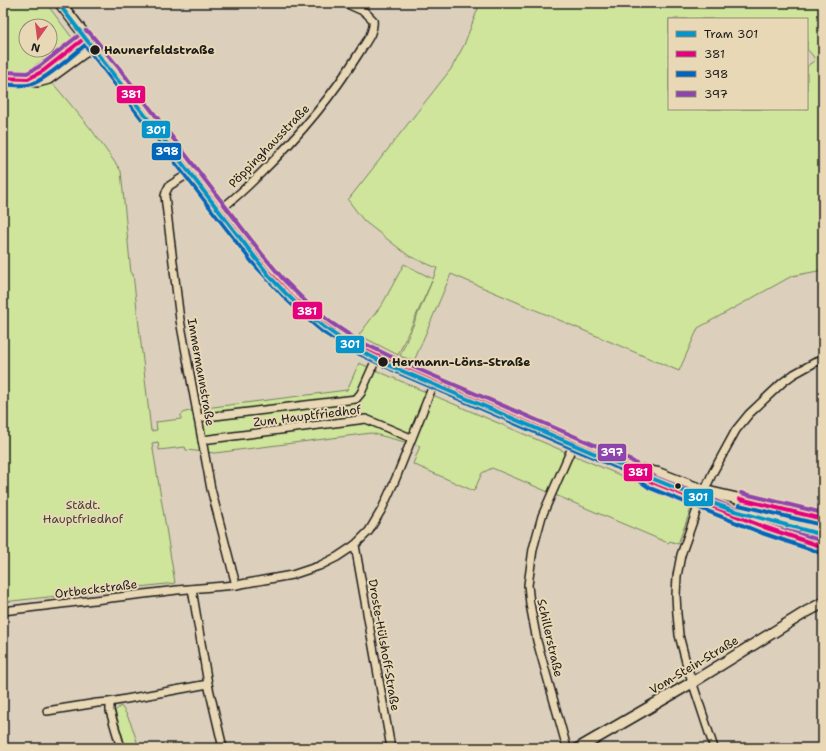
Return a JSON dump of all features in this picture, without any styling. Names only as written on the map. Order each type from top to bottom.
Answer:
[{"type":"main road","points":[[60,3],[276,281],[312,316],[337,334],[377,357],[434,383],[630,467],[652,482],[764,527],[823,547]]},
{"type":"main road","points":[[630,467],[658,473],[705,491],[775,506],[823,519]]},
{"type":"main road","name":"Vom-Stein-Straße","points":[[579,748],[693,682],[823,603]]},
{"type":"street","name":"Pöppinghausstraße","points":[[220,210],[295,138],[327,100],[371,33],[374,26],[374,20],[364,12],[345,3]]},
{"type":"street","points":[[11,79],[28,79],[34,76],[43,71],[86,38]]},
{"type":"street","points":[[3,78],[38,83],[49,80],[94,47]]},
{"type":"street","name":"Immermannstraße","points":[[191,172],[169,186],[165,196],[180,320],[211,489],[236,585]]},
{"type":"street","name":"Zum Hauptfriedhof","points":[[198,418],[356,399],[361,393],[377,357]]},
{"type":"street","points":[[714,748],[679,635],[676,594],[677,576],[681,555],[712,474],[736,430],[749,414],[773,391],[794,374],[823,358]]},
{"type":"street","points":[[223,748],[208,684],[192,589],[236,585],[292,575],[319,566],[337,557],[355,545],[369,531],[382,509],[434,383]]},
{"type":"street","name":"Zum Hauptfriedhof","points":[[202,440],[366,419],[412,438]]},
{"type":"street","name":"Schillerstraße","points":[[567,748],[538,641],[530,604],[528,585],[533,549],[542,516],[574,443]]},
{"type":"street","name":"Droste-Hülshoff-Straße","points":[[355,545],[392,748]]},
{"type":"street","name":"Ortbeckstraße","points":[[3,611],[192,589]]},
{"type":"street","points":[[47,711],[110,702],[208,684]]},
{"type":"street","points":[[110,702],[110,711],[121,748]]},
{"type":"green space","name":"Städt. Hauptfriedhof","points":[[3,3],[46,3],[57,18],[18,18],[18,58],[46,58],[34,66],[56,87],[91,129],[121,171],[131,273],[133,274],[151,431],[157,430],[156,422],[181,419],[181,415],[185,412],[205,408],[347,390],[359,363],[692,506],[678,544],[670,541],[668,543],[492,468],[482,473],[474,491],[413,464],[420,446],[371,433],[215,453],[186,450],[185,447],[159,450],[158,442],[152,443],[175,583],[3,602]]},
{"type":"green space","points":[[480,3],[823,3],[823,270],[792,276],[698,328],[679,371],[451,274],[414,361],[400,356],[432,281],[398,355],[359,335],[383,303],[404,264],[433,279],[437,268],[409,256],[364,221],[348,200],[451,69],[464,45]]},
{"type":"green space","name":"Städt. Hauptfriedhof","points":[[58,19],[73,39],[58,49]]},
{"type":"green space","points":[[121,706],[130,721],[139,748],[126,748],[115,711]]},
{"type":"tram line","name":"301","points":[[58,3],[271,278],[297,305],[338,337],[386,364],[656,480],[735,511],[823,535]]},
{"type":"transit line","name":"397","points":[[4,72],[27,73],[40,66],[83,32],[89,32],[119,68],[262,254],[283,279],[306,302],[330,322],[357,340],[406,364],[632,461],[655,477],[766,521],[823,541]]},
{"type":"transit line","name":"381","points":[[3,78],[28,79],[43,71],[86,37],[268,271],[290,295],[314,317],[340,336],[354,345],[404,369],[630,467],[652,482],[764,527],[823,547]]},
{"type":"transit line","name":"398","points":[[3,84],[28,85],[34,83],[57,68],[85,45],[252,262],[286,299],[323,332],[351,350],[401,374],[627,472],[650,488],[762,533],[821,553]]},
{"type":"transit line","name":"397","points":[[741,493],[823,513]]},
{"type":"transit line","name":"381","points":[[740,499],[823,519]]},
{"type":"transit line","name":"398","points":[[739,505],[822,525]]},
{"type":"place","name":"Haunerfeldstraße","points":[[95,50]]},
{"type":"place","name":"Hermann-Löns-Straße","points":[[383,362]]}]
